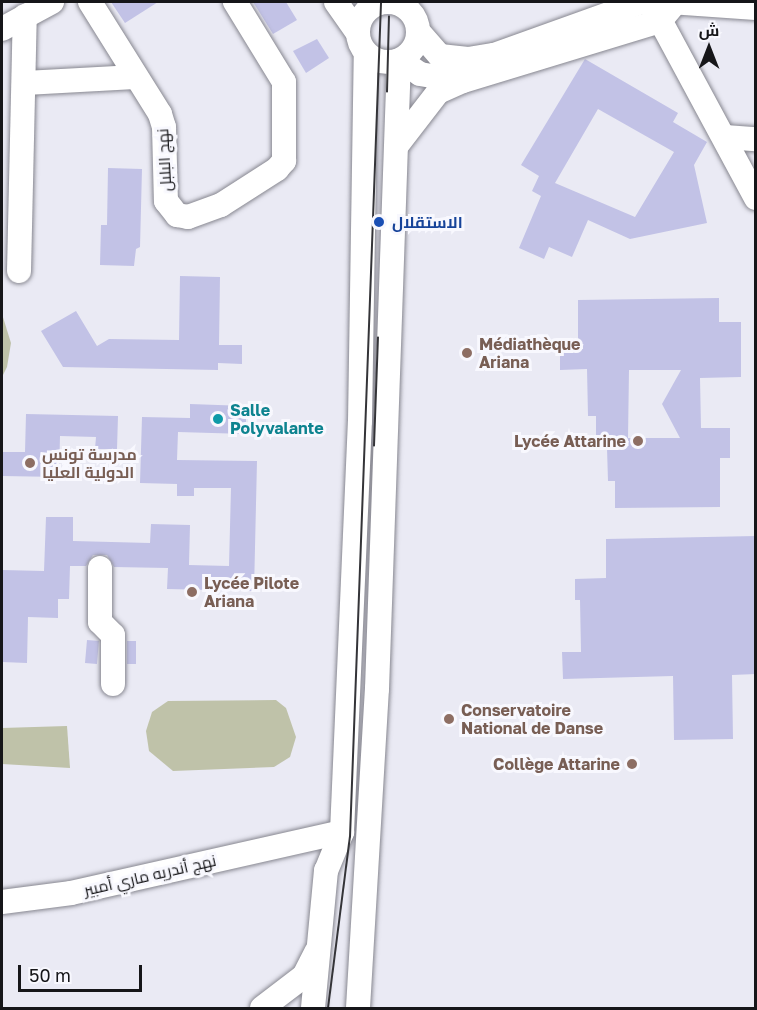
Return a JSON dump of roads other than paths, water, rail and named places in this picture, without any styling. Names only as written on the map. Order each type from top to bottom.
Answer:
[{"type":"street","points":[[2,29],[52,2]]},
{"type":"street","name":"نهج البلبل","points":[[90,2],[160,114],[164,127],[166,201],[177,215],[188,217],[221,205],[278,169],[286,150],[287,93],[278,69],[235,2]]},
{"type":"street","points":[[336,2],[362,43],[379,61],[400,60],[413,49],[414,15]]},
{"type":"street","points":[[326,871],[342,832],[360,421],[361,19],[369,4],[389,2],[414,15],[440,56],[468,59],[494,55],[642,2]]},
{"type":"street","points":[[398,144],[426,104],[438,92],[463,81],[676,2],[756,8]]},
{"type":"street","points":[[660,8],[756,198]]},
{"type":"street","points":[[20,271],[25,16]]},
{"type":"street","points":[[400,60],[420,74],[463,81]]},
{"type":"street","points":[[363,1004],[400,60]]},
{"type":"street","points":[[25,83],[135,77]]},
{"type":"street","points":[[725,137],[756,139]]},
{"type":"street","points":[[100,568],[100,622],[112,635],[112,684]]},
{"type":"street","name":"نهج أندريه ماري أمبير","points":[[2,902],[71,893],[342,832]]},
{"type":"street","points":[[298,842],[324,858],[326,871],[314,1008]]},
{"type":"street","points":[[262,1008],[304,976],[314,958],[321,932]]},
{"type":"tram line","points":[[328,1008],[350,837],[381,2]]},
{"type":"tram line","points":[[387,92],[389,17]]},
{"type":"tram line","points":[[374,446],[378,338]]},
{"type":"place","name":"الاستقلال","points":[[379,222]]},
{"type":"place","name":"Médiathèque Ariana","points":[[467,353]]},
{"type":"place","name":"Salle Polyvalante","points":[[218,419]]},
{"type":"place","name":"Lycée Attarine","points":[[638,441]]},
{"type":"place","name":"مدرسة تونس الدولية العليا","points":[[30,463]]},
{"type":"place","name":"Lycée Pilote Ariana","points":[[192,592]]},
{"type":"place","name":"Conservatoire National de Danse","points":[[449,719]]},
{"type":"place","name":"Collège Attarine","points":[[632,764]]}]
